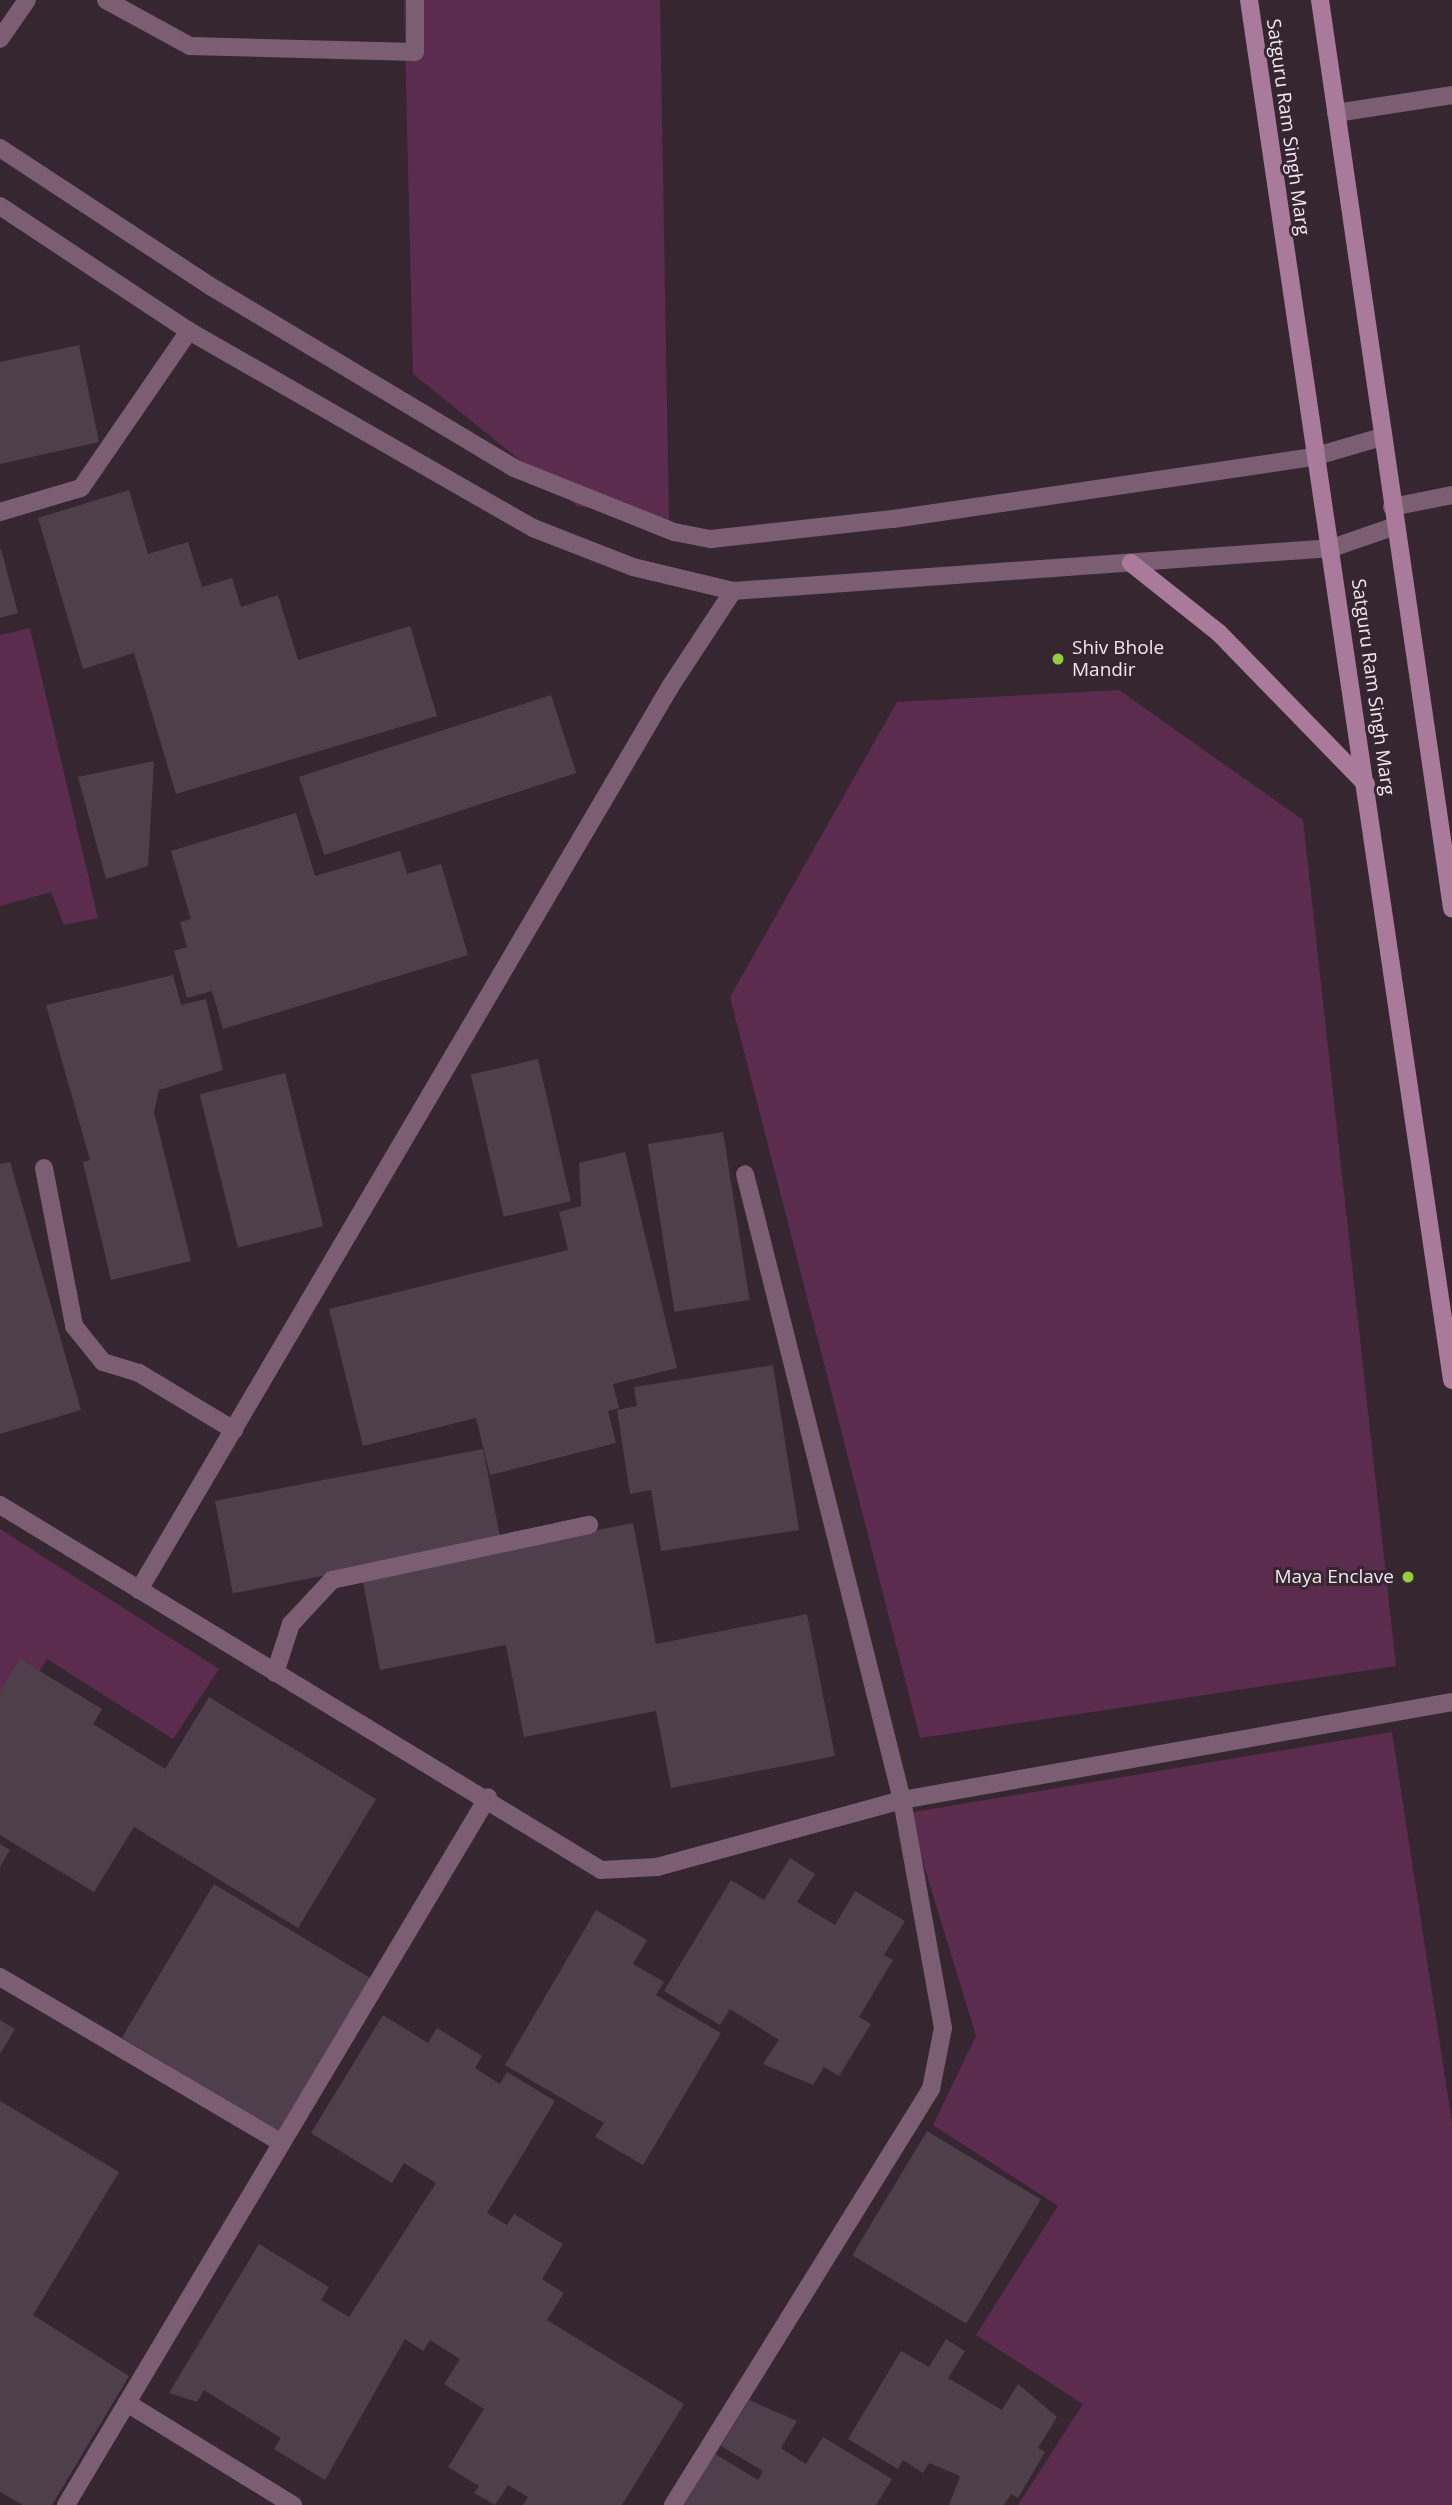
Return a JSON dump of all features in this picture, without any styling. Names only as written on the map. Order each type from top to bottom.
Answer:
[{"type":"main road","name":"Satguru Ram Singh Marg","points":[[1249,0],[1313,457],[1332,548],[1452,1380]]},
{"type":"main road","points":[[1320,0],[1452,908]]},
{"type":"main road","points":[[1131,563],[1219,633],[1366,784]]},
{"type":"street","points":[[0,39],[27,0]]},
{"type":"street","points":[[106,0],[190,46],[415,52],[415,0]]},
{"type":"street","points":[[1336,113],[1452,95]]},
{"type":"street","points":[[0,148],[210,286],[514,468],[674,532],[711,539],[777,534],[1313,457],[1382,437]]},
{"type":"street","points":[[0,206],[189,331],[533,528],[633,567],[733,592],[1332,548],[1395,526]]},
{"type":"street","points":[[0,512],[81,488],[189,331]]},
{"type":"street","points":[[1392,507],[1452,495]]},
{"type":"street","points":[[139,1590],[670,687],[733,592]]},
{"type":"street","points":[[44,1168],[74,1326],[103,1362],[139,1373],[234,1430]]},
{"type":"street","points":[[674,2505],[931,2089],[942,2056],[940,1991],[902,1800],[745,1174]]},
{"type":"street","points":[[0,1505],[275,1673],[488,1797],[601,1870],[657,1867],[902,1800],[1452,1702]]},
{"type":"street","points":[[275,1673],[291,1624],[332,1580],[589,1525]]},
{"type":"street","points":[[66,2505],[488,1797]]},
{"type":"street","points":[[0,1977],[282,2143]]},
{"type":"street","points":[[127,2403],[293,2505]]},
{"type":"shaded area","points":[[404,0],[660,0],[669,522],[577,506],[413,374]]},
{"type":"shaded area","points":[[30,628],[98,918],[64,925],[51,892],[0,906],[0,635]]},
{"type":"shaded area","points":[[1119,690],[1303,820],[1396,1666],[920,1738],[730,997],[897,702]]},
{"type":"shaded area","points":[[0,1529],[219,1669],[173,1739],[47,1659],[0,1733]]},
{"type":"shaded area","points":[[1392,1732],[1452,2123],[1452,2505],[1018,2505],[1083,2404],[976,2335],[1058,2206],[933,2125],[976,2036],[908,1813]]},
{"type":"building","points":[[79,345],[99,442],[0,464],[0,362]]},
{"type":"building","points":[[129,490],[148,554],[188,542],[202,587],[232,578],[241,607],[278,595],[298,660],[410,626],[437,716],[176,794],[134,653],[83,669],[38,518]]},
{"type":"building","points":[[0,550],[18,613],[0,618]]},
{"type":"building","points":[[551,695],[576,773],[324,855],[299,777]]},
{"type":"building","points":[[154,761],[148,866],[106,879],[78,777]]},
{"type":"building","points":[[296,813],[315,876],[400,851],[407,874],[441,864],[468,955],[223,1029],[212,991],[187,998],[174,951],[187,947],[180,922],[191,919],[171,851]]},
{"type":"building","points":[[173,975],[181,1005],[206,999],[223,1070],[159,1090],[154,1112],[191,1261],[111,1280],[83,1162],[90,1160],[46,1005]]},
{"type":"building","points":[[538,1059],[571,1201],[504,1217],[471,1075]]},
{"type":"building","points":[[285,1073],[323,1226],[238,1248],[200,1094]]},
{"type":"building","points":[[723,1132],[750,1300],[675,1312],[648,1144]]},
{"type":"building","points":[[625,1152],[677,1368],[613,1384],[619,1408],[608,1411],[616,1443],[490,1475],[476,1418],[363,1446],[329,1309],[568,1250],[559,1212],[581,1206],[579,1163]]},
{"type":"building","points":[[10,1162],[81,1410],[0,1434],[0,1164]]},
{"type":"building","points":[[773,1365],[799,1530],[661,1551],[651,1490],[630,1494],[617,1410],[637,1406],[634,1387]]},
{"type":"building","points":[[483,1449],[501,1541],[233,1593],[215,1501]]},
{"type":"building","points":[[633,1523],[656,1644],[807,1614],[835,1756],[671,1788],[656,1711],[524,1737],[506,1645],[380,1670],[362,1577]]},
{"type":"building","points":[[20,1659],[102,1709],[93,1724],[165,1769],[209,1697],[376,1799],[298,1928],[134,1827],[94,1892],[0,1835],[0,1691]]},
{"type":"building","points":[[0,1844],[10,1850],[0,1867]]},
{"type":"building","points":[[790,1858],[815,1874],[797,1902],[835,1925],[855,1891],[905,1921],[884,1955],[893,1960],[859,2017],[871,2024],[839,2076],[824,2067],[813,2085],[763,2064],[779,2040],[730,2009],[720,2025],[664,1991],[731,1880],[764,1900]]},
{"type":"building","points":[[214,1884],[371,1978],[279,2132],[122,2037]]},
{"type":"building","points":[[596,1910],[647,1940],[633,1964],[664,1982],[656,1995],[721,2033],[643,2165],[595,2137],[604,2123],[505,2065]]},
{"type":"building","points":[[383,2015],[428,2043],[437,2028],[482,2056],[475,2068],[500,2084],[507,2072],[555,2101],[487,2213],[507,2225],[514,2214],[563,2244],[542,2279],[564,2293],[547,2320],[684,2404],[622,2505],[523,2505],[528,2497],[508,2485],[495,2505],[474,2493],[479,2486],[448,2467],[484,2409],[444,2384],[460,2359],[430,2340],[423,2351],[405,2339],[325,2480],[274,2449],[281,2438],[204,2390],[197,2402],[169,2393],[259,2244],[329,2287],[321,2300],[349,2317],[436,2183],[404,2163],[392,2183],[311,2133]]},
{"type":"building","points":[[0,2020],[15,2029],[0,2054]]},
{"type":"building","points":[[0,2101],[119,2172],[33,2315],[129,2376],[52,2505],[23,2505],[0,2492]]},
{"type":"building","points":[[927,2131],[1041,2200],[966,2324],[852,2255]]},
{"type":"building","points":[[946,2339],[965,2351],[948,2378],[1002,2410],[1018,2384],[1057,2417],[1038,2448],[1045,2452],[1018,2498],[1011,2494],[1004,2505],[949,2505],[960,2476],[929,2463],[923,2473],[903,2460],[898,2469],[848,2439],[901,2351],[929,2367]]},
{"type":"building","points":[[749,2400],[797,2421],[781,2448],[806,2464],[823,2437],[892,2479],[876,2505],[684,2505],[715,2454],[758,2480],[763,2471],[721,2446]]},
{"type":"place","name":"Shiv Bhole Mandir","points":[[1058,659]]},
{"type":"place","name":"Maya Enclave","points":[[1408,1577]]}]
